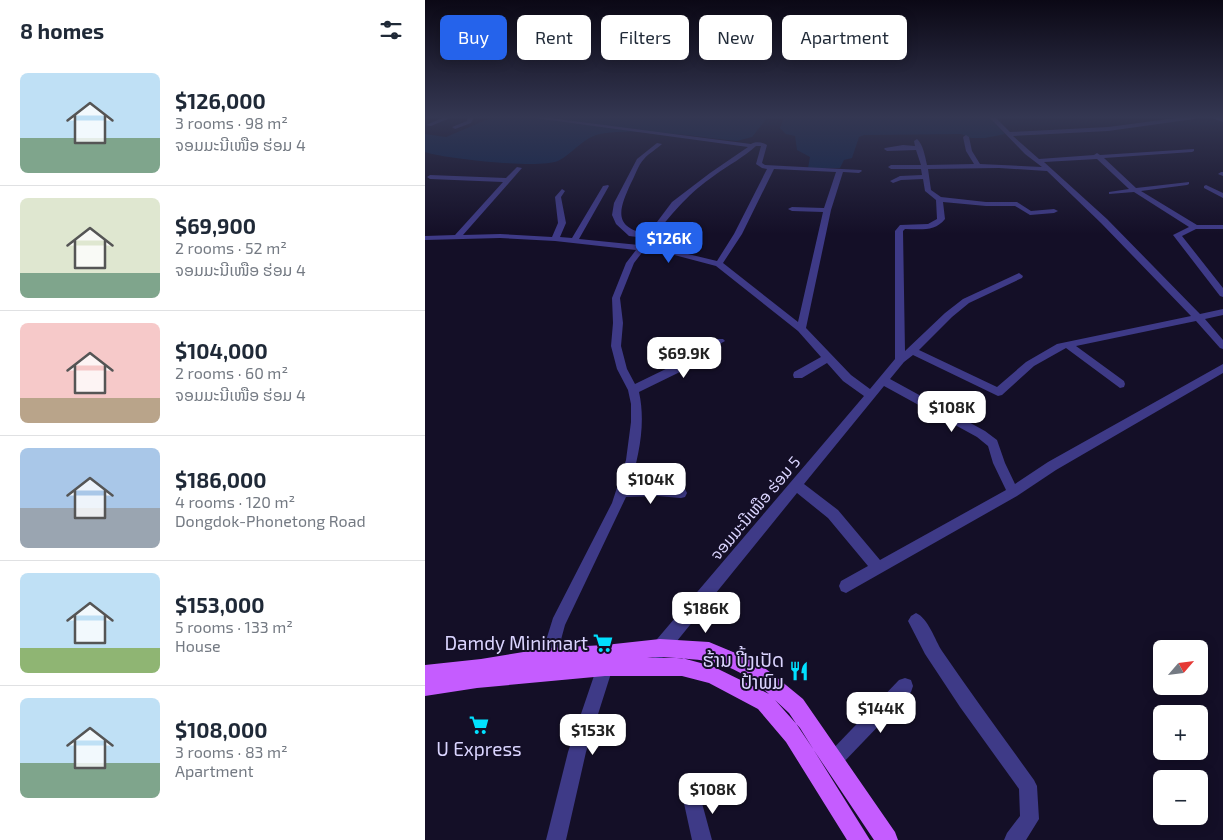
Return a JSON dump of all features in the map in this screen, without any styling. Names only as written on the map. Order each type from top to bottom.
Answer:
[{"type":"main road","points":[[425,687],[477,679],[605,654],[660,648],[709,651],[751,668],[795,706],[834,760],[887,840]]},
{"type":"main road","points":[[425,674],[481,668],[546,666],[682,667],[712,675],[765,702],[793,735],[859,840]]},
{"type":"street","points":[[644,156],[640,159],[616,211],[619,222],[648,245]]},
{"type":"street","points":[[546,666],[558,623],[622,492],[632,460],[637,422],[633,390],[622,369],[616,346],[618,323],[616,298],[630,263],[648,245],[675,204],[712,174],[738,156]]},
{"type":"street","points":[[761,156],[759,164],[771,168],[859,171]]},
{"type":"street","points":[[921,156],[928,191],[939,199],[986,204],[1017,204],[1030,213],[1054,211]]},
{"type":"street","points":[[972,156],[978,166]]},
{"type":"street","points":[[1032,156],[1104,221],[1197,316],[1223,346]]},
{"type":"street","points":[[1037,161],[1085,156]]},
{"type":"street","points":[[1098,156],[1135,190],[1195,228]]},
{"type":"street","points":[[891,167],[924,165],[978,166],[1049,170]]},
{"type":"street","points":[[457,237],[519,168]]},
{"type":"street","points":[[719,264],[737,234],[771,168]]},
{"type":"street","points":[[801,329],[827,210],[840,170]]},
{"type":"street","points":[[430,176],[508,180]]},
{"type":"street","points":[[893,181],[900,178],[926,177]]},
{"type":"street","points":[[1111,193],[1187,183]]},
{"type":"street","points":[[574,241],[606,186]]},
{"type":"street","points":[[1206,186],[1223,196]]},
{"type":"street","points":[[555,239],[562,223],[559,218],[561,206],[558,194],[562,191]]},
{"type":"street","points":[[900,360],[899,231],[903,227],[931,227],[937,225],[941,219],[939,199]]},
{"type":"street","points":[[648,245],[659,238],[676,213],[673,208]]},
{"type":"street","points":[[793,209],[827,210]]},
{"type":"street","points":[[1223,227],[1195,228],[1177,234],[1223,294]]},
{"type":"street","points":[[425,238],[500,236],[648,245],[719,264],[801,329],[847,378],[870,395]]},
{"type":"street","name":"ຈອມມະນີເໜືອ ຮ່ອມ 5","points":[[647,667],[660,648],[797,486],[900,360],[913,351],[937,325],[967,301],[1019,276]]},
{"type":"street","points":[[913,351],[998,392],[1030,364],[1060,346],[1223,312]]},
{"type":"street","points":[[633,390],[681,367],[689,357],[720,341]]},
{"type":"street","points":[[1067,344],[1120,384]]},
{"type":"street","points":[[798,375],[827,358]]},
{"type":"street","points":[[845,586],[1013,492],[1052,466],[1223,368]]},
{"type":"street","points":[[883,381],[981,434],[993,443],[999,463],[1013,492]]},
{"type":"street","points":[[797,486],[833,514],[877,567]]},
{"type":"street","points":[[622,492],[657,491],[681,493]]},
{"type":"street","points":[[916,621],[931,648],[966,700],[1028,786],[1030,819],[1013,840]]},
{"type":"street","points":[[557,840],[577,752],[605,667]]},
{"type":"street","points":[[834,760],[905,686]]},
{"type":"street","points":[[692,799],[702,840]]},
{"type":"water","points":[[446,156],[565,156],[558,161],[532,164],[513,164]]},
{"type":"water","points":[[809,156],[853,156],[844,160],[840,168],[808,168],[810,157]]},
{"type":"place","name":"Damdy Minimart","points":[[603,643]]},
{"type":"place","name":"ຮ້ານ ປີ້ງເປັດ ປ້າພົມ","points":[[799,671]]},
{"type":"place","name":"U Express","points":[[479,725]]}]
